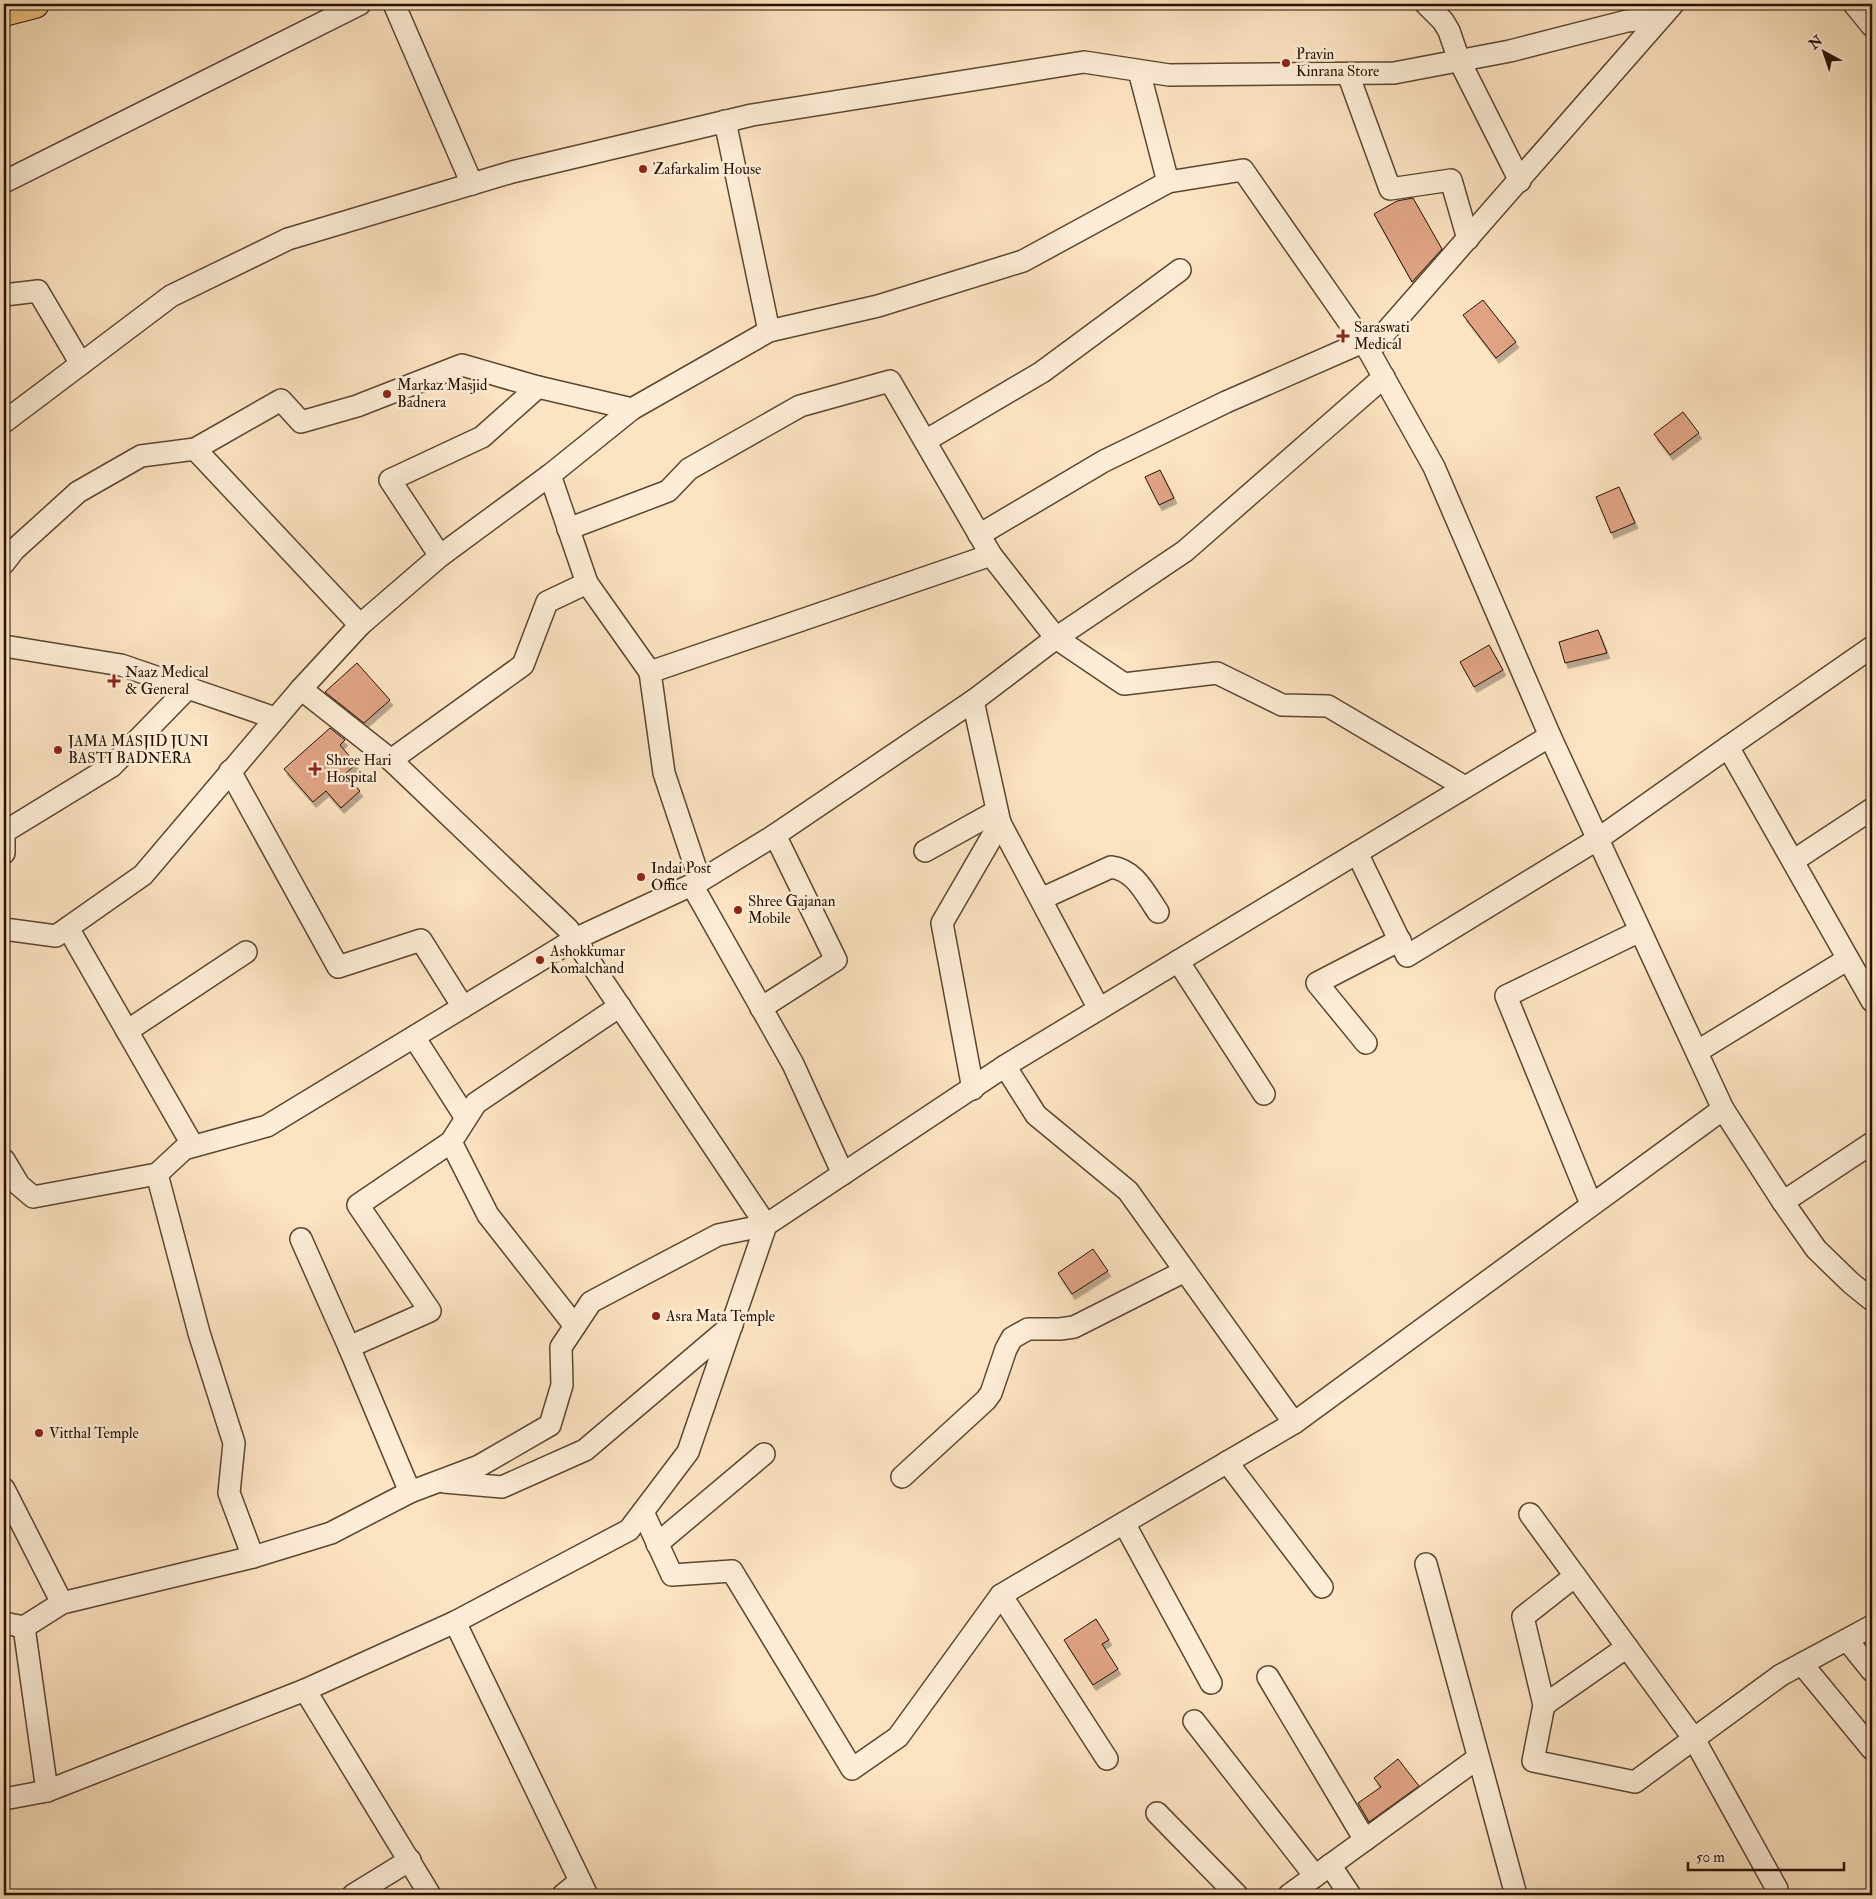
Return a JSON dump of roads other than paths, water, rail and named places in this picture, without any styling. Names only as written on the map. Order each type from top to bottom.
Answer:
[{"type":"highway","points":[[4,12],[34,4]]},
{"type":"street","points":[[4,182],[360,4]]},
{"type":"street","points":[[394,4],[472,184]]},
{"type":"street","points":[[1426,4],[1443,21],[1459,60],[1520,181]]},
{"type":"street","points":[[1854,4],[1872,26]]},
{"type":"street","points":[[4,422],[171,296],[288,239],[472,184],[725,121],[752,115],[1084,62],[1169,75],[1394,73],[1510,51],[1624,12],[1666,11]]},
{"type":"street","points":[[980,535],[1104,462],[1226,402],[1366,346],[1468,240],[1666,11]]},
{"type":"street","points":[[1139,71],[1168,182]]},
{"type":"street","points":[[1348,74],[1390,189],[1451,180],[1468,240]]},
{"type":"street","points":[[725,121],[769,331]]},
{"type":"street","points":[[4,929],[56,936],[143,875],[300,689],[360,625],[440,556],[550,476],[632,409],[769,331],[878,306],[1023,261],[1168,182],[1243,170],[1366,346],[1434,467],[1550,736],[1698,1051],[1723,1109],[1816,1249],[1851,1283],[1872,1300]]},
{"type":"street","points":[[925,441],[1042,372],[1180,270]]},
{"type":"street","points":[[4,294],[38,291],[81,364]]},
{"type":"street","points":[[7,550],[78,492],[141,456],[195,449],[281,400],[301,422],[357,406],[462,365],[538,387],[632,409]]},
{"type":"street","points":[[4,1160],[19,1185],[33,1197],[157,1174],[184,1149],[267,1126],[576,939],[696,883],[775,835],[973,701],[1056,638],[1185,551],[1384,378]]},
{"type":"street","points":[[568,529],[668,491],[689,469],[800,406],[890,381],[991,555],[1056,638],[1124,684],[1217,674],[1282,705],[1328,706],[1465,787]]},
{"type":"street","points":[[440,556],[390,480],[482,437],[538,387]]},
{"type":"street","points":[[195,449],[360,625]]},
{"type":"street","points":[[550,476],[587,583],[650,672],[664,773],[696,883],[761,1008],[793,1064],[843,1174]]},
{"type":"street","points":[[650,672],[991,555]]},
{"type":"street","points":[[390,760],[523,666],[547,602],[587,583]]},
{"type":"street","points":[[4,646],[121,665],[275,718]]},
{"type":"street","points":[[1358,853],[1407,956],[1598,839],[1872,647]]},
{"type":"street","points":[[4,852],[4,832],[112,766],[188,688]]},
{"type":"street","points":[[300,689],[390,760],[568,929],[766,1225]]},
{"type":"street","points":[[973,701],[999,817],[1099,1009]]},
{"type":"street","points":[[4,1623],[24,1627],[62,1603],[253,1557],[331,1533],[410,1492],[479,1466],[550,1425],[562,1385],[561,1347],[590,1302],[718,1235],[766,1225],[1005,1066],[1550,736]]},
{"type":"street","points":[[1728,747],[1872,1001]]},
{"type":"street","points":[[230,771],[338,967],[421,940],[463,1007]]},
{"type":"street","points":[[1794,861],[1872,810]]},
{"type":"street","points":[[925,851],[999,817]]},
{"type":"street","points":[[973,1089],[942,923],[999,817]]},
{"type":"street","points":[[761,1008],[836,960],[775,835]]},
{"type":"street","points":[[1041,899],[1111,867],[1122,868],[1132,875],[1158,912]]},
{"type":"street","points":[[68,928],[194,1146]]},
{"type":"street","points":[[1591,1204],[1506,996],[1640,931]]},
{"type":"street","points":[[1366,1043],[1317,983],[1400,940]]},
{"type":"street","points":[[127,1032],[246,952]]},
{"type":"street","points":[[1698,1051],[1848,959]]},
{"type":"street","points":[[1178,961],[1264,1094]]},
{"type":"street","points":[[349,1348],[430,1311],[358,1205],[450,1142],[476,1103],[620,1006]]},
{"type":"street","points":[[414,1037],[466,1118]]},
{"type":"street","points":[[1005,1066],[1036,1115],[1128,1191],[1294,1422]]},
{"type":"street","points":[[643,1512],[672,1575],[732,1571],[852,1769],[898,1737],[1001,1595],[1294,1422],[1723,1109]]},
{"type":"street","points":[[450,1142],[488,1215],[576,1326]]},
{"type":"street","points":[[1783,1202],[1872,1143]]},
{"type":"street","points":[[157,1174],[200,1333],[234,1443],[229,1493],[253,1557]]},
{"type":"street","points":[[4,1798],[47,1791],[305,1690],[455,1622],[629,1530],[688,1452],[766,1225]]},
{"type":"street","points":[[300,1239],[410,1492]]},
{"type":"street","points":[[902,1478],[986,1400],[995,1382],[1008,1344],[1018,1333],[1028,1329],[1074,1327],[1185,1271]]},
{"type":"street","points":[[438,1481],[502,1487],[585,1450],[733,1324]]},
{"type":"street","points":[[658,1544],[764,1454]]},
{"type":"street","points":[[1227,1462],[1322,1587]]},
{"type":"street","points":[[4,1489],[62,1603]]},
{"type":"street","points":[[1530,1514],[1694,1739],[1777,1889]]},
{"type":"street","points":[[1124,1523],[1211,1683]]},
{"type":"street","points":[[1426,1564],[1516,1895]]},
{"type":"street","points":[[1575,1576],[1523,1617],[1544,1705],[1533,1761],[1635,1782],[1781,1675],[1872,1626]]},
{"type":"street","points":[[1001,1595],[1107,1759]]},
{"type":"street","points":[[455,1622],[584,1888],[563,1895]]},
{"type":"street","points":[[24,1627],[47,1791]]},
{"type":"street","points":[[1847,1640],[1872,1671]]},
{"type":"street","points":[[1544,1705],[1627,1647]]},
{"type":"street","points":[[1802,1664],[1872,1749]]},
{"type":"street","points":[[1268,1677],[1365,1840]]},
{"type":"street","points":[[305,1690],[430,1895]]},
{"type":"street","points":[[1194,1721],[1323,1871],[1350,1895]]},
{"type":"street","points":[[1289,1895],[1478,1758]]},
{"type":"street","points":[[1157,1813],[1237,1895]]},
{"type":"street","points":[[353,1895],[410,1860]]},
{"type":"place","name":"Pravin Kinrana Store","points":[[1286,63]]},
{"type":"place","name":"Zafarkalim House","points":[[643,169]]},
{"type":"place","name":"Saraswati Medical","points":[[1343,336]]},
{"type":"place","name":"Markaz Masjid Badnera","points":[[387,394]]},
{"type":"place","name":"Naaz Medical & General","points":[[114,681]]},
{"type":"place","name":"JAMA MASJID JUNI BASTI BADNERA","points":[[58,750]]},
{"type":"place","name":"Shree Hari Hospital","points":[[315,769]]},
{"type":"place","name":"Indai Post Office","points":[[641,877]]},
{"type":"place","name":"Shree Gajanan Mobile","points":[[738,910]]},
{"type":"place","name":"Ashokkumar Komalchand","points":[[540,960]]},
{"type":"place","name":"Asra Mata Temple","points":[[656,1316]]},
{"type":"place","name":"Vitthal Temple","points":[[39,1433]]}]
